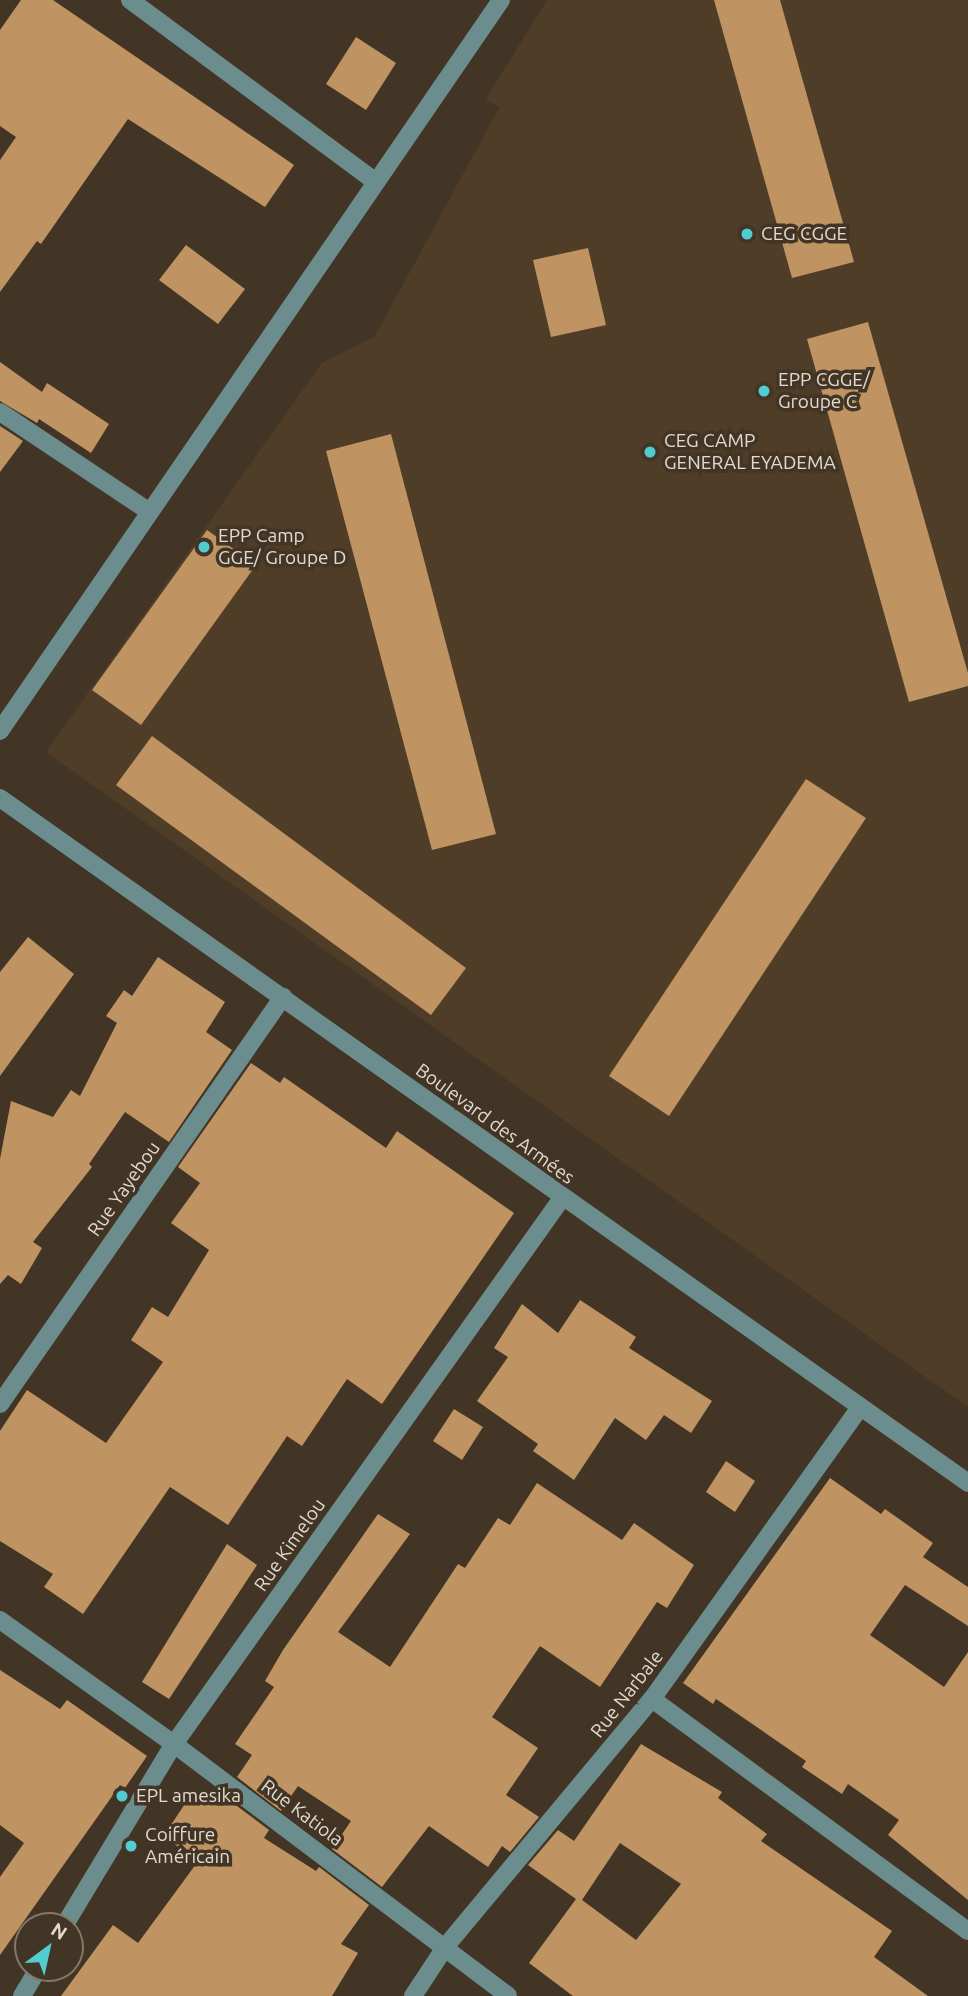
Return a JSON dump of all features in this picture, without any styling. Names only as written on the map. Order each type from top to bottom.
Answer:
[{"type":"street","points":[[130,0],[376,182]]},
{"type":"street","points":[[0,731],[502,0]]},
{"type":"street","points":[[0,412],[150,512]]},
{"type":"street","name":"Boulevard des Armées","points":[[0,797],[562,1198],[968,1483]]},
{"type":"street","name":"Rue Yayebou","points":[[0,1404],[283,998]]},
{"type":"street","name":"Rue Kimelou","points":[[72,1912],[174,1744],[562,1198]]},
{"type":"street","name":"Rue Narbale","points":[[413,1996],[446,1946],[652,1699],[860,1407]]},
{"type":"street","name":"Rue Katiola","points":[[0,1620],[174,1744],[446,1946],[508,1996]]},
{"type":"street","points":[[652,1699],[968,1931]]},
{"type":"shaded area","name":"CEG CAMP GENERAL EYADEMA","points":[[547,0],[968,0],[968,1407],[46,752],[322,363],[375,336],[499,108],[486,99]]},
{"type":"building","points":[[21,0],[53,0],[294,165],[265,207],[128,119],[41,244],[37,241],[0,292],[0,160],[16,137],[0,126],[0,30]]},
{"type":"building","points":[[714,0],[780,0],[854,262],[792,278]]},
{"type":"building","points":[[356,37],[396,63],[366,110],[326,84]]},
{"type":"building","points":[[186,245],[245,289],[218,324],[159,280]]},
{"type":"building","points":[[588,248],[606,325],[551,337],[533,260]]},
{"type":"building","points":[[868,322],[968,673],[968,686],[909,702],[807,339]]},
{"type":"building","points":[[0,362],[42,392],[47,383],[109,424],[91,453],[39,419],[37,423],[0,401]]},
{"type":"building","points":[[0,426],[23,441],[0,472]]},
{"type":"building","points":[[391,434],[496,834],[432,850],[326,451]]},
{"type":"building","points":[[207,530],[256,565],[141,725],[92,690]]},
{"type":"building","points":[[152,736],[466,968],[431,1015],[116,785]]},
{"type":"building","points":[[806,779],[866,818],[669,1116],[609,1076]]},
{"type":"building","points":[[28,937],[74,974],[0,1076],[0,972]]},
{"type":"building","points":[[158,957],[225,1002],[206,1032],[232,1050],[169,1142],[125,1112],[89,1164],[92,1167],[33,1242],[42,1248],[21,1284],[8,1275],[0,1284],[0,1159],[11,1101],[53,1117],[71,1090],[80,1096],[117,1023],[106,1016],[124,990],[132,996]]},
{"type":"building","points":[[251,1063],[280,1083],[284,1077],[386,1148],[397,1131],[514,1213],[382,1404],[347,1379],[302,1446],[287,1436],[228,1525],[170,1487],[83,1614],[44,1587],[53,1574],[0,1541],[0,1431],[27,1390],[106,1443],[163,1362],[131,1340],[152,1307],[168,1317],[209,1250],[171,1223],[200,1183],[178,1167]]},
{"type":"building","points":[[580,1300],[636,1337],[629,1348],[712,1401],[691,1433],[664,1415],[646,1440],[615,1418],[574,1480],[533,1451],[538,1444],[477,1401],[508,1357],[494,1348],[522,1304],[558,1333]]},
{"type":"building","points":[[454,1409],[483,1427],[462,1460],[433,1441]]},
{"type":"building","points":[[726,1461],[755,1481],[735,1512],[706,1492]]},
{"type":"building","points":[[830,1478],[881,1514],[885,1509],[933,1543],[923,1557],[968,1587],[968,1626],[905,1585],[870,1635],[944,1687],[968,1652],[968,1900],[888,1835],[899,1820],[848,1784],[842,1794],[802,1767],[806,1761],[716,1699],[713,1704],[683,1683]]},
{"type":"building","points":[[537,1483],[622,1540],[634,1523],[694,1565],[667,1608],[657,1602],[600,1687],[540,1646],[492,1717],[538,1748],[506,1795],[539,1817],[510,1852],[502,1846],[488,1867],[429,1826],[382,1887],[332,1849],[351,1821],[298,1786],[281,1811],[237,1777],[252,1755],[235,1744],[274,1687],[265,1681],[283,1650],[378,1514],[410,1534],[338,1632],[390,1667],[458,1564],[465,1568],[498,1518],[510,1525]]},
{"type":"building","points":[[227,1544],[257,1565],[169,1699],[142,1682]]},
{"type":"building","points":[[0,1670],[60,1709],[67,1700],[147,1756],[125,1788],[120,1785],[30,1912],[14,1912],[14,1935],[0,1955],[0,1877],[24,1843],[0,1825]]},
{"type":"building","points":[[641,1744],[722,1792],[718,1798],[767,1834],[761,1841],[892,1931],[874,1957],[928,1996],[573,1996],[529,1963],[576,1899],[528,1865],[558,1830],[574,1841]],"holes":[[[620,1843],[681,1884],[636,1940],[582,1900]]]},
{"type":"building","points":[[194,1790],[219,1806],[225,1797],[269,1830],[264,1838],[316,1871],[319,1867],[369,1905],[341,1944],[358,1953],[332,1996],[61,1996],[71,1982],[84,1982],[84,1965],[113,1925],[138,1943],[199,1860],[163,1837]]},
{"type":"place","name":"CEG CGGE","points":[[747,234]]},
{"type":"place","name":"EPP CGGE/ Groupe C","points":[[764,391]]},
{"type":"place","name":"CEG CAMP GENERAL EYADEMA","points":[[650,452]]},
{"type":"place","name":"EPP Camp GGE/ Groupe D","points":[[204,547]]},
{"type":"place","name":"EPL amesika","points":[[122,1796]]},
{"type":"place","name":"Coiffure Américain","points":[[131,1846]]}]
